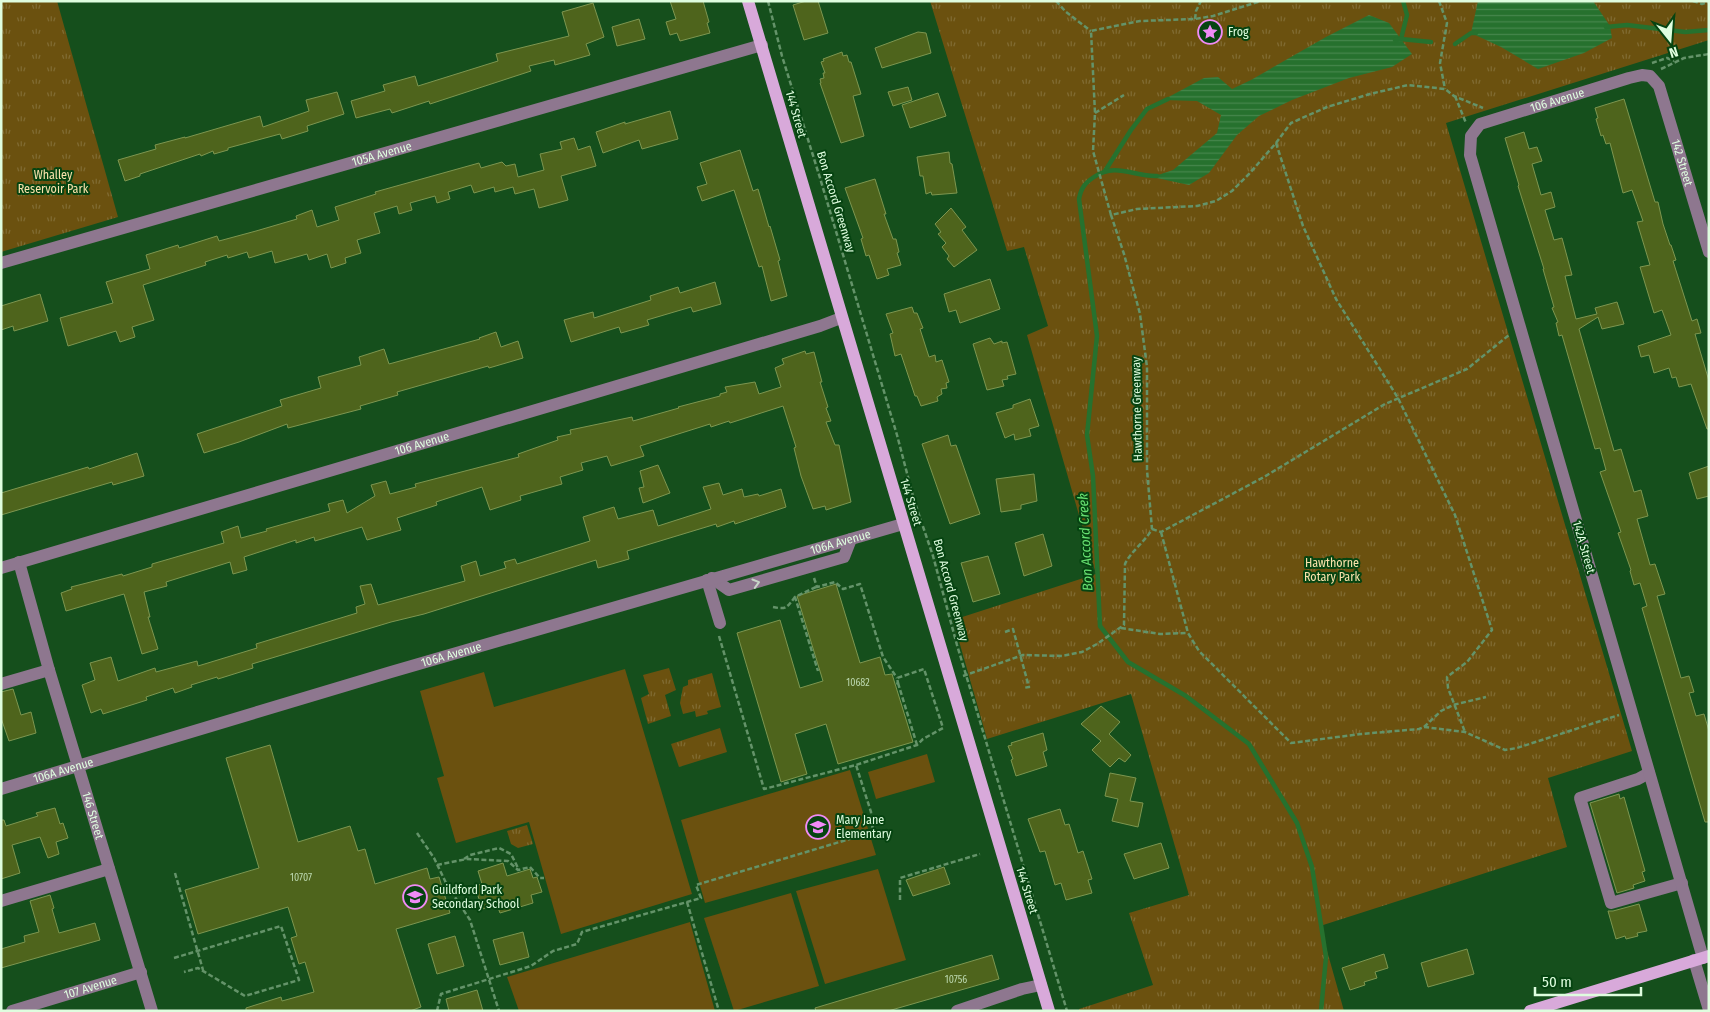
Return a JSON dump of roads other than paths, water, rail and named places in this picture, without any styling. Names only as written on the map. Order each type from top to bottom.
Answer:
[{"type":"main road","name":"144 Street","points":[[748,1],[1049,1011]]},
{"type":"main road","points":[[1530,1011],[1702,958]]},
{"type":"street","name":"105A Avenue","points":[[1,263],[762,45]]},
{"type":"street","name":"106 Avenue","points":[[1471,136],[1480,124],[1630,78],[1642,75],[1650,76]]},
{"type":"street","name":"142 Street","points":[[1650,76],[1659,86],[1709,252]]},
{"type":"street","name":"142A Street","points":[[1471,136],[1470,154],[1682,883],[1702,958],[1709,1010]]},
{"type":"street","name":"106 Avenue","points":[[1,568],[820,326],[841,318]]},
{"type":"street","name":"106A Avenue","points":[[1,789],[709,579],[903,524]]},
{"type":"street","name":"146 Street","points":[[19,562],[49,670],[152,1011]]},
{"type":"street","points":[[709,579],[719,627]]},
{"type":"street","points":[[1,684],[49,670]]},
{"type":"street","points":[[1649,773],[1638,779],[1580,798],[1611,903],[1682,883]]},
{"type":"street","points":[[1,901],[109,869]]},
{"type":"street","name":"107 Avenue","points":[[12,1011],[141,972]]},
{"type":"street","points":[[957,1011],[1022,989],[1041,985]]},
{"type":"waterway","points":[[1401,39],[1407,15],[1403,1]]},
{"type":"waterway","points":[[1606,27],[1627,25],[1685,32],[1709,30]]},
{"type":"waterway","points":[[1455,44],[1471,33],[1476,33]]},
{"type":"waterway","points":[[1395,40],[1431,42]]},
{"type":"waterway","points":[[1105,171],[1147,109],[1168,99]]},
{"type":"waterway","name":"Bon Accord Creek","points":[[1157,176],[1118,170],[1102,173],[1086,184],[1082,189],[1079,199],[1097,336],[1087,435],[1093,476],[1100,626],[1128,662],[1186,696],[1249,744],[1297,823],[1312,867],[1326,957],[1321,1011]]},
{"type":"place","name":"Frog","points":[[1210,32]]},
{"type":"place","name":"Mary Jane Elementary","points":[[818,827]]},
{"type":"place","name":"Guildford Park Secondary School","points":[[415,897]]},
{"type":"park label","name":"Whalley Reservoir Park","points":[[53,182]]},
{"type":"park label","name":"Hawthorne Rotary Park","points":[[1332,570]]}]
